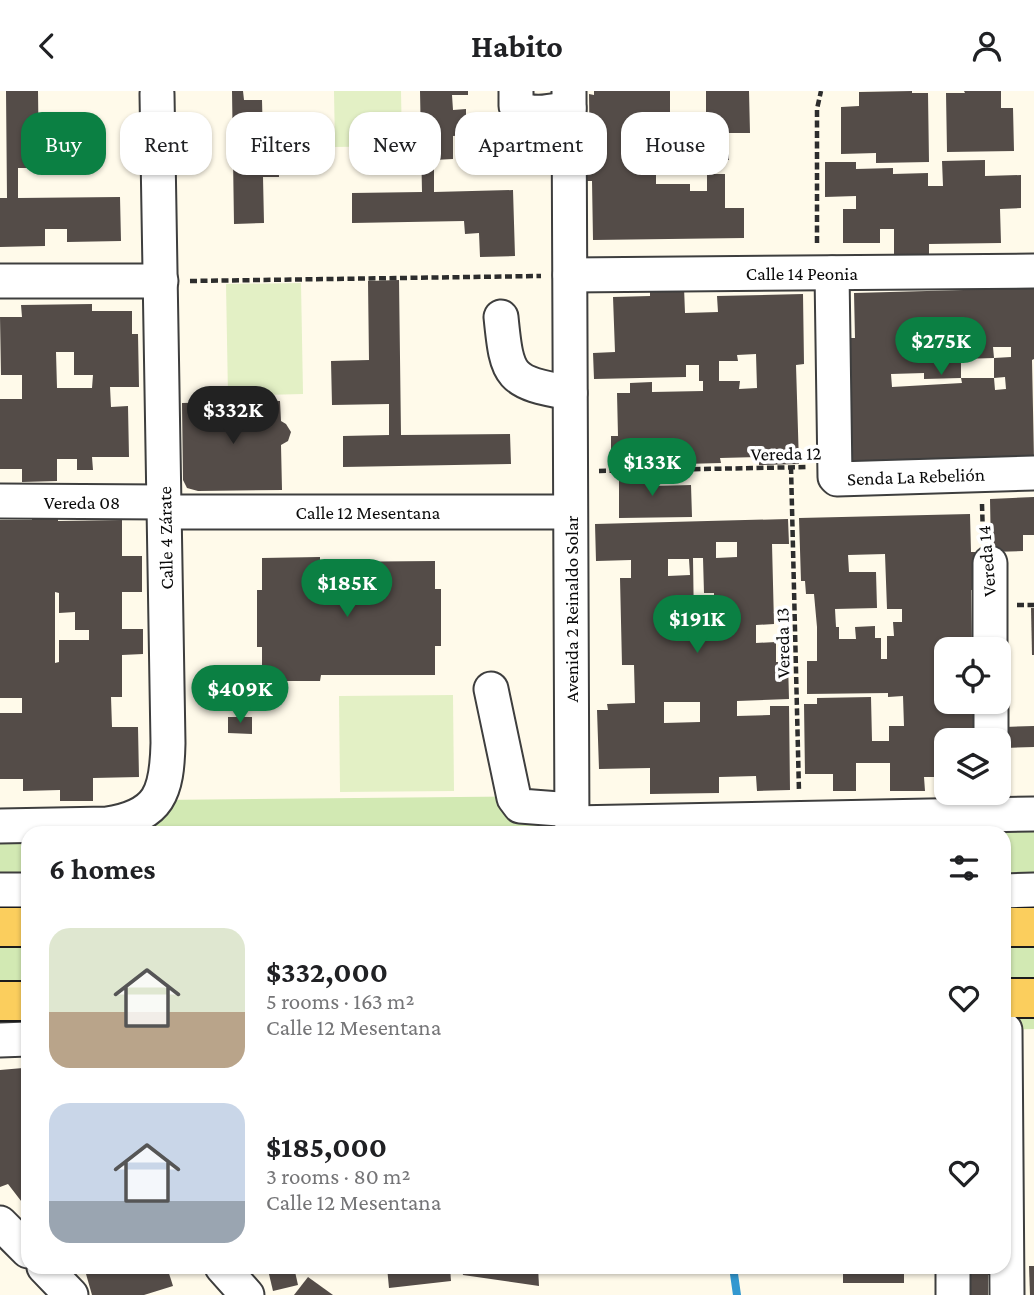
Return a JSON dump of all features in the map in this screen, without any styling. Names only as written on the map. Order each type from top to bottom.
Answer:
[{"type":"main road","points":[[0,927],[21,927]]},
{"type":"main road","points":[[1011,927],[1034,927]]},
{"type":"main road","points":[[1011,998],[1034,998]]},
{"type":"main road","points":[[0,1001],[21,1001]]},
{"type":"street","points":[[516,91],[516,106],[522,111],[547,113],[569,100]]},
{"type":"street","name":"Calle 4 Zárate","points":[[0,826],[107,824],[137,817],[159,799],[168,771],[157,94]]},
{"type":"street","name":"Avenida 2 Reinaldo Solar","points":[[569,100],[572,822]]},
{"type":"street","name":"Calle 14 Peonia","points":[[569,275],[1034,271]]},
{"type":"street","name":"Senda La Rebelión","points":[[825,273],[834,475],[837,479],[1034,473]]},
{"type":"street","points":[[0,281],[161,281]]},
{"type":"street","points":[[501,317],[505,353],[509,367],[517,379],[533,386],[570,393]]},
{"type":"street","name":"Vereda 08","points":[[0,502],[165,507]]},
{"type":"street","name":"Calle 12 Mesentana","points":[[165,507],[570,512]]},
{"type":"street","name":"Vereda 14","points":[[990,563],[990,637]]},
{"type":"street","points":[[491,689],[514,799],[520,806],[572,822],[800,819],[978,805]]},
{"type":"street","points":[[995,805],[1034,814]]},
{"type":"street","points":[[0,890],[21,890]]},
{"type":"street","points":[[1011,891],[1034,890]]},
{"type":"street","points":[[1011,1030],[1034,1029]]},
{"type":"street","points":[[0,1039],[21,1039]]},
{"type":"street","points":[[0,1223],[21,1244]]},
{"type":"street","points":[[51,1274],[71,1295]]},
{"type":"street","points":[[228,1274],[247,1295]]},
{"type":"street","points":[[953,1274],[953,1295]]},
{"type":"street","points":[[1007,1274],[1007,1295]]},
{"type":"path","points":[[813,91],[820,93],[817,109],[825,273]]},
{"type":"path","points":[[161,281],[569,275]]},
{"type":"path","name":"Vereda 13","points":[[791,467],[800,819]]},
{"type":"path","name":"Vereda 12","points":[[570,471],[834,467]]},
{"type":"path","name":"Vereda 14","points":[[981,474],[983,555],[990,563]]},
{"type":"green space","points":[[334,91],[401,91],[401,112],[349,112],[349,147],[335,147]]},
{"type":"green space","points":[[301,283],[303,394],[228,396],[226,284]]},
{"type":"green space","points":[[453,695],[454,791],[340,792],[339,696]]},
{"type":"green space","points":[[571,796],[571,826],[21,826],[21,888],[0,888],[0,827],[159,800]]},
{"type":"green space","points":[[1034,815],[1034,888],[1011,889],[1011,826],[752,826]]},
{"type":"green space","points":[[0,890],[21,890],[21,1039],[0,1040]]},
{"type":"green space","points":[[1034,890],[1034,1029],[1011,1030],[1011,891]]},
{"type":"building","points":[[6,91],[38,91],[38,112],[21,112],[18,198],[120,197],[121,241],[67,242],[67,229],[45,229],[45,246],[0,247],[0,198],[7,198]]},
{"type":"building","points":[[232,91],[243,91],[244,100],[262,100],[262,112],[232,112]]},
{"type":"building","points":[[420,91],[468,91],[468,95],[452,95],[453,110],[466,109],[466,112],[455,112],[453,159],[441,160],[441,112],[420,112]]},
{"type":"building","points":[[594,91],[670,91],[670,112],[621,112],[621,175],[656,175],[656,184],[690,184],[690,191],[707,191],[707,175],[725,175],[725,208],[744,208],[744,238],[593,240],[592,181],[587,181],[587,175],[607,175],[607,112],[589,112],[589,94],[594,95]]},
{"type":"building","points":[[706,91],[749,91],[750,133],[729,133],[729,112],[706,112]]},
{"type":"building","points":[[964,91],[1001,91],[1001,108],[1013,108],[1014,151],[947,152],[946,93],[965,93]]},
{"type":"building","points":[[859,92],[928,93],[929,162],[876,163],[876,153],[841,154],[841,107],[859,106]]},
{"type":"building","points":[[985,160],[985,176],[1021,175],[1021,208],[1000,209],[1001,243],[929,244],[929,255],[894,255],[894,229],[880,229],[880,243],[843,243],[843,209],[856,209],[856,196],[825,197],[825,162],[856,162],[856,169],[893,168],[893,174],[928,173],[928,186],[943,186],[942,161]]},
{"type":"building","points":[[233,175],[279,175],[263,177],[264,223],[234,224]]},
{"type":"building","points":[[422,175],[434,175],[434,192],[513,190],[515,256],[480,257],[479,233],[465,234],[464,221],[352,223],[352,193],[422,192]]},
{"type":"building","points":[[399,280],[401,435],[510,434],[511,464],[343,467],[343,436],[389,435],[389,404],[332,405],[331,361],[369,360],[368,281]]},
{"type":"building","points":[[684,287],[685,313],[718,312],[717,296],[803,294],[804,364],[796,365],[799,464],[759,465],[759,457],[720,458],[721,463],[611,466],[611,436],[618,436],[617,393],[630,393],[630,383],[652,382],[652,392],[703,391],[703,381],[699,381],[699,365],[686,365],[686,377],[594,379],[593,353],[615,352],[613,297],[650,296],[650,288]],"holes":[[[756,354],[757,388],[739,389],[740,381],[719,381],[719,361],[738,361],[737,355]]]},
{"type":"building","points":[[1034,288],[1034,460],[849,464],[846,338],[855,338],[854,293]],"holes":[[[993,347],[1011,347],[1011,357],[994,358]],[[994,358],[994,378],[961,378],[961,359]],[[924,373],[924,379],[961,378],[962,383],[892,387],[891,374]],[[1005,377],[1006,389],[995,390],[994,378]]]},
{"type":"building","points":[[92,304],[92,311],[132,311],[132,334],[138,334],[139,387],[110,387],[111,407],[128,406],[129,457],[92,457],[93,470],[77,470],[77,459],[57,459],[57,481],[22,482],[22,469],[0,469],[0,399],[22,399],[22,375],[1,375],[0,317],[22,317],[21,305]],"holes":[[[56,352],[74,352],[74,375],[93,375],[92,388],[57,388]]]},
{"type":"building","points":[[280,401],[281,421],[291,432],[288,441],[281,445],[282,490],[198,491],[187,488],[183,480],[182,403]]},
{"type":"building","points":[[653,472],[653,486],[691,485],[692,517],[619,518],[619,473]]},
{"type":"building","points":[[1034,497],[1034,535],[1023,535],[1023,551],[991,552],[990,499]]},
{"type":"building","points":[[32,506],[58,506],[58,521],[122,520],[122,556],[142,556],[142,592],[122,592],[122,629],[143,629],[143,654],[122,655],[122,697],[111,697],[112,727],[138,727],[139,777],[93,778],[93,801],[60,801],[60,790],[23,791],[23,779],[0,779],[0,713],[22,713],[22,698],[0,698],[0,520],[32,520]],"holes":[[[55,592],[59,593],[59,613],[75,612],[75,630],[89,630],[89,640],[59,640],[59,662],[55,663]]]},
{"type":"building","points":[[970,514],[976,590],[971,590],[972,637],[934,637],[934,714],[974,714],[975,728],[934,728],[934,777],[924,777],[925,791],[890,791],[890,763],[856,763],[856,791],[833,791],[833,774],[805,774],[804,704],[817,704],[817,698],[871,697],[872,741],[889,741],[889,726],[904,726],[903,696],[888,697],[888,693],[807,694],[807,661],[817,661],[817,627],[814,594],[806,594],[805,581],[801,581],[799,518]],"holes":[[[885,554],[887,609],[902,609],[902,622],[893,622],[894,636],[887,636],[887,659],[881,659],[881,638],[875,638],[875,626],[855,627],[856,639],[839,639],[835,609],[877,608],[876,572],[849,572],[848,555]]]},
{"type":"building","points":[[788,519],[789,544],[772,544],[774,624],[756,625],[756,643],[776,642],[776,662],[788,662],[789,699],[737,701],[737,716],[770,715],[770,706],[789,706],[790,790],[757,791],[756,776],[719,777],[719,793],[650,794],[650,768],[599,769],[597,710],[608,710],[607,704],[635,703],[634,665],[622,665],[620,578],[631,578],[631,560],[596,561],[595,524]],"holes":[[[716,542],[737,542],[737,557],[716,558]],[[693,558],[703,558],[704,593],[714,593],[714,611],[735,611],[736,625],[694,626]],[[668,559],[689,559],[690,575],[668,576]],[[664,702],[700,702],[700,722],[664,723]]]},
{"type":"building","points":[[320,557],[320,562],[435,561],[435,589],[441,589],[441,646],[435,646],[435,675],[321,675],[320,681],[262,681],[262,647],[257,647],[257,590],[262,590],[262,558]]},
{"type":"building","points":[[1031,608],[1034,608],[1034,655],[1032,655]]},
{"type":"building","points":[[228,717],[252,717],[252,734],[228,733]]},
{"type":"building","points":[[1034,726],[1034,747],[1011,748],[1011,728],[1004,727]]},
{"type":"building","points":[[21,1068],[21,1201],[8,1184],[0,1187],[0,1070]]},
{"type":"building","points":[[1029,1266],[1034,1266],[1034,1295],[1030,1295]]},
{"type":"building","points":[[86,1274],[169,1274],[173,1286],[144,1295],[92,1295]]},
{"type":"building","points":[[269,1274],[296,1274],[298,1285],[273,1291]]},
{"type":"building","points":[[388,1274],[450,1274],[451,1281],[389,1288]]},
{"type":"building","points":[[538,1274],[539,1286],[463,1275]]},
{"type":"building","points":[[843,1274],[904,1274],[904,1283],[843,1283]]},
{"type":"building","points":[[958,1274],[994,1274],[988,1275],[988,1295],[959,1295]]},
{"type":"building","points":[[308,1277],[333,1295],[294,1295]]},
{"type":"waterway","points":[[734,1274],[737,1295]]}]
